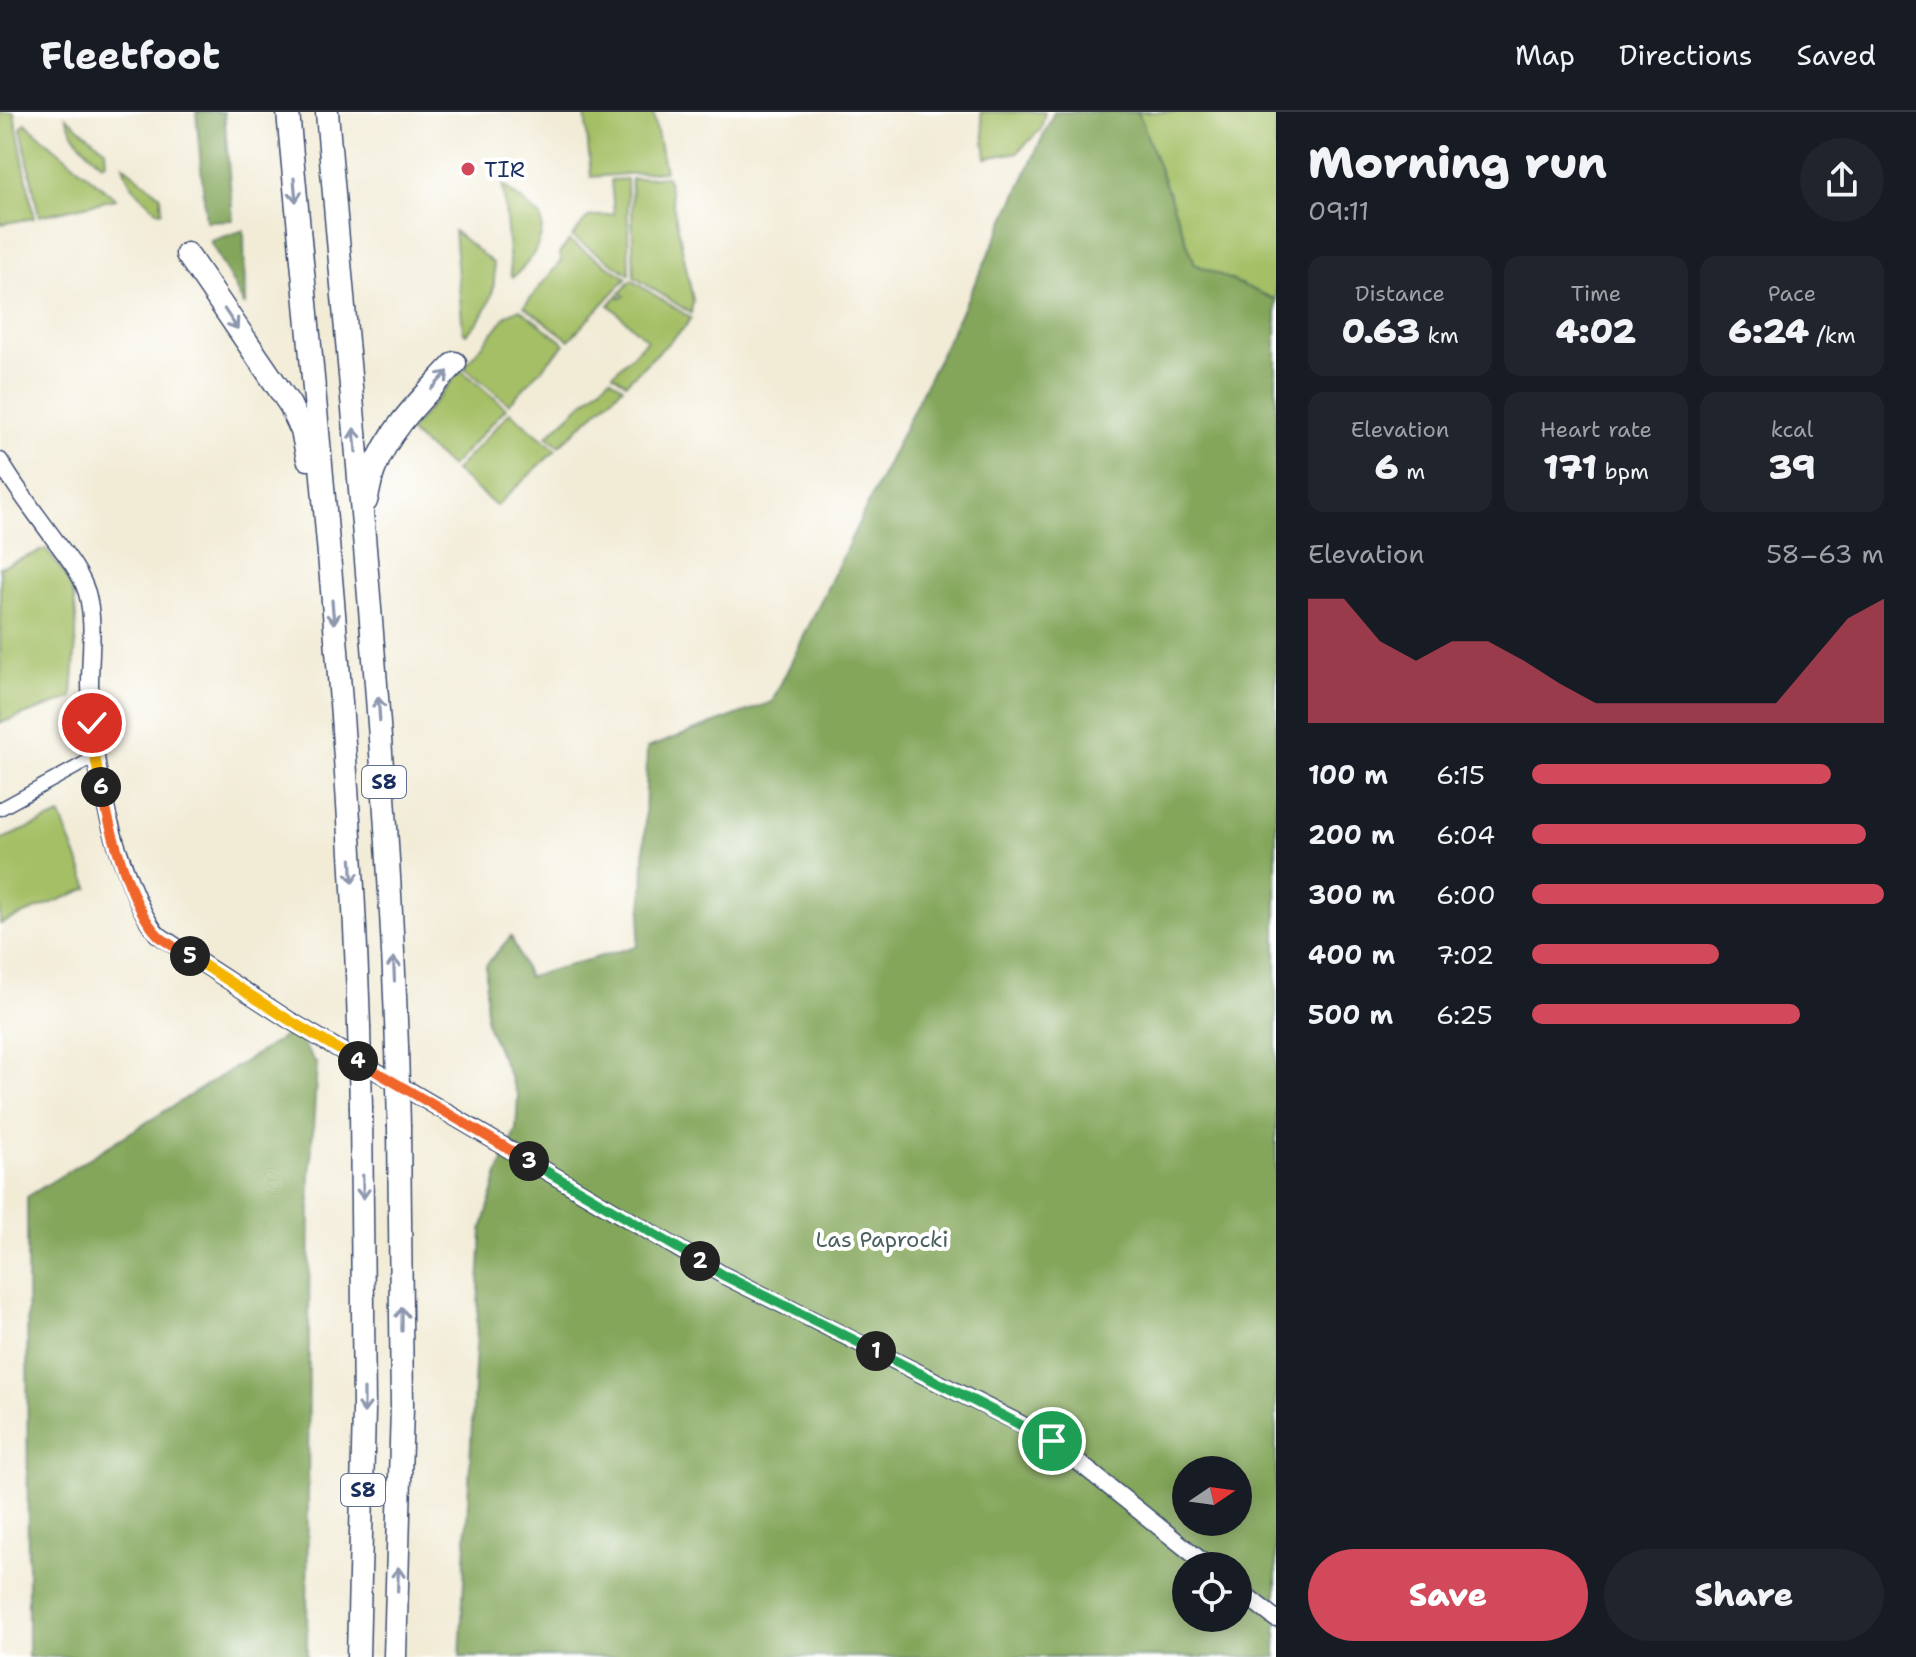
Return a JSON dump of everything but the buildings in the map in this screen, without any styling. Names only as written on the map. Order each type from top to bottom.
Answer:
[{"type":"highway","name":"S8","points":[[288,112],[348,801],[359,1026],[364,1410],[358,1657]]},
{"type":"highway","name":"S8","points":[[327,112],[388,832],[399,1127],[402,1437],[395,1657]]},
{"type":"highway","points":[[187,254],[290,405],[302,431],[326,534]]},
{"type":"highway","points":[[362,518],[374,470],[392,436],[455,363]]},
{"type":"street","points":[[0,461],[73,564],[86,591],[91,621],[90,685],[95,757],[112,834],[125,871],[148,922],[157,934],[289,1020],[723,1275],[1052,1441],[1191,1552]]},
{"type":"street","points":[[0,809],[95,757]]},
{"type":"street","points":[[1252,1600],[1276,1619]]},
{"type":"green space","points":[[0,112],[14,112],[34,218],[0,224]]},
{"type":"green space","points":[[196,112],[224,112],[233,220],[206,221]]},
{"type":"green space","points":[[585,112],[653,112],[665,171],[591,177]]},
{"type":"green space","points":[[981,112],[1045,112],[1041,129],[1018,152],[986,158]]},
{"type":"green space","name":"Las Paprocki","points":[[1054,112],[1138,112],[1195,264],[1276,300],[1276,1657],[460,1657],[482,1230],[498,1174],[516,1129],[518,1096],[486,1022],[486,965],[511,936],[528,977],[637,946],[643,898],[647,748],[772,702],[989,254]]},
{"type":"green space","points":[[1138,112],[1276,112],[1276,300],[1195,264]]},
{"type":"green space","points":[[66,117],[105,149],[106,162],[102,164],[81,144]]},
{"type":"green space","points":[[25,123],[116,199],[39,216],[21,128]]},
{"type":"green space","points":[[123,165],[161,196],[162,211],[159,212],[137,191]]},
{"type":"green space","points":[[667,176],[693,300],[691,313],[634,277],[631,179]]},
{"type":"green space","points":[[627,179],[629,274],[572,237],[588,217],[614,214],[611,180]]},
{"type":"green space","points":[[503,185],[541,217],[542,226],[535,250],[513,277],[511,275]]},
{"type":"green space","points":[[244,231],[245,306],[210,241]]},
{"type":"green space","points":[[454,231],[493,263],[494,283],[489,302],[480,319],[466,334],[463,331]]},
{"type":"green space","points":[[569,241],[627,278],[569,340],[524,306],[561,261],[560,252]]},
{"type":"green space","points":[[631,280],[691,318],[626,383],[613,374],[647,340],[609,305],[618,295],[621,298],[624,296],[620,293]]},
{"type":"green space","points":[[520,309],[565,344],[509,404],[464,367],[507,315]]},
{"type":"green space","points":[[461,370],[506,408],[451,467],[409,432]]},
{"type":"green space","points":[[610,378],[623,387],[559,446],[547,436]]},
{"type":"green space","points":[[510,412],[556,450],[496,506],[455,471]]},
{"type":"green space","points":[[46,549],[67,580],[75,603],[72,698],[0,723],[0,567]]},
{"type":"green space","points":[[60,815],[89,888],[0,924],[0,840]]},
{"type":"green space","points":[[293,1031],[317,1064],[310,1178],[307,1657],[28,1657],[27,1197]]},
{"type":"place","name":"TIR","points":[[468,169]]},
{"type":"route","points":[[92,723],[95,757],[116,847],[148,922],[167,942],[289,1020],[723,1275],[1052,1441]]}]
